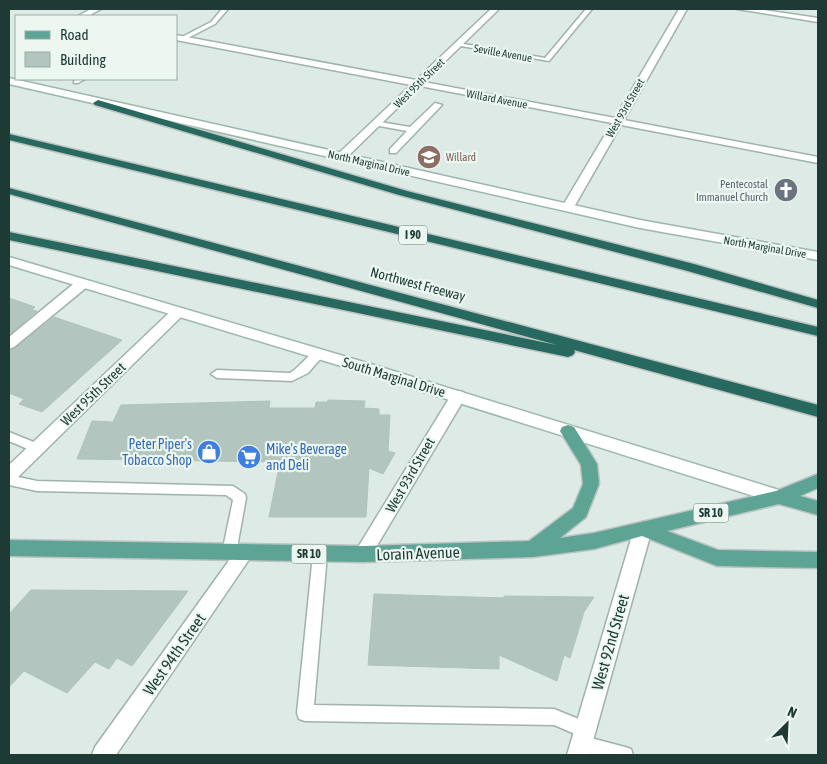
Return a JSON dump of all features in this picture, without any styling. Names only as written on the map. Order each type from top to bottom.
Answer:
[{"type":"highway","points":[[98,103],[403,193],[689,267],[818,304]]},
{"type":"highway","name":"I 90","points":[[9,137],[818,332]]},
{"type":"highway","name":"Northwest Freeway","points":[[9,191],[818,410]]},
{"type":"highway","points":[[9,236],[712,382]]},
{"type":"main road","points":[[532,549],[580,512],[591,484],[589,464],[568,431]]},
{"type":"main road","name":"Lorain Avenue","points":[[9,548],[320,554],[532,549],[594,541],[643,530],[779,496],[815,482]]},
{"type":"main road","points":[[779,496],[818,508]]},
{"type":"main road","points":[[643,530],[717,558],[818,560]]},
{"type":"street","points":[[84,15],[97,9]]},
{"type":"street","name":"West 95th Street","points":[[342,156],[495,9]]},
{"type":"street","name":"West 93rd Street","points":[[568,208],[683,9]]},
{"type":"street","points":[[741,9],[818,20]]},
{"type":"street","name":"Willard Avenue","points":[[179,38],[818,160]]},
{"type":"street","name":"North Marginal Drive","points":[[9,82],[568,208],[737,243],[818,256]]},
{"type":"street","name":"South Marginal Drive","points":[[9,261],[458,396],[779,496]]},
{"type":"street","points":[[9,344],[82,284]]},
{"type":"street","name":"West 95th Street","points":[[9,475],[177,313]]},
{"type":"street","name":"West 93rd Street","points":[[363,554],[458,396]]},
{"type":"street","name":"West 92nd Street","points":[[582,743],[643,530]]},
{"type":"street","name":"West 94th Street","points":[[104,755],[237,553]]},
{"type":"lane","points":[[179,38],[213,23],[224,9]]},
{"type":"lane","name":"Seville Avenue","points":[[458,46],[547,60],[590,9]]},
{"type":"lane","points":[[393,151],[438,106]]},
{"type":"lane","points":[[377,123],[412,130]]},
{"type":"lane","points":[[217,374],[292,377],[304,370],[318,354]]},
{"type":"lane","points":[[9,436],[37,448]]},
{"type":"lane","points":[[9,480],[37,486],[228,490],[240,498],[237,553]]},
{"type":"lane","points":[[320,554],[305,713],[554,717],[582,743],[624,755]]},
{"type":"building","points":[[9,298],[35,307],[32,310],[37,311],[9,335]]},
{"type":"building","points":[[54,317],[122,340],[42,412],[19,404],[24,399],[9,393],[9,351]]},
{"type":"building","points":[[328,400],[365,401],[364,408],[379,409],[379,415],[390,415],[388,451],[395,453],[383,474],[369,468],[366,517],[269,517],[280,462],[77,459],[92,421],[113,422],[121,405],[270,401],[269,408],[315,408],[316,402],[327,402]]},
{"type":"building","points":[[31,590],[188,591],[132,666],[117,658],[109,669],[95,662],[67,693],[24,671],[9,687],[9,614]]},
{"type":"building","points":[[374,594],[504,598],[504,596],[594,597],[584,612],[570,658],[564,655],[557,681],[499,655],[499,669],[368,665]]},
{"type":"place","name":"Willard","points":[[429,157]]},
{"type":"place","name":"Pentecostal Immanuel Church","points":[[786,190]]},
{"type":"place","name":"Peter Piper's Tobacco Shop","points":[[209,452]]},
{"type":"place","name":"Mike's Beverage and Deli","points":[[249,457]]}]
